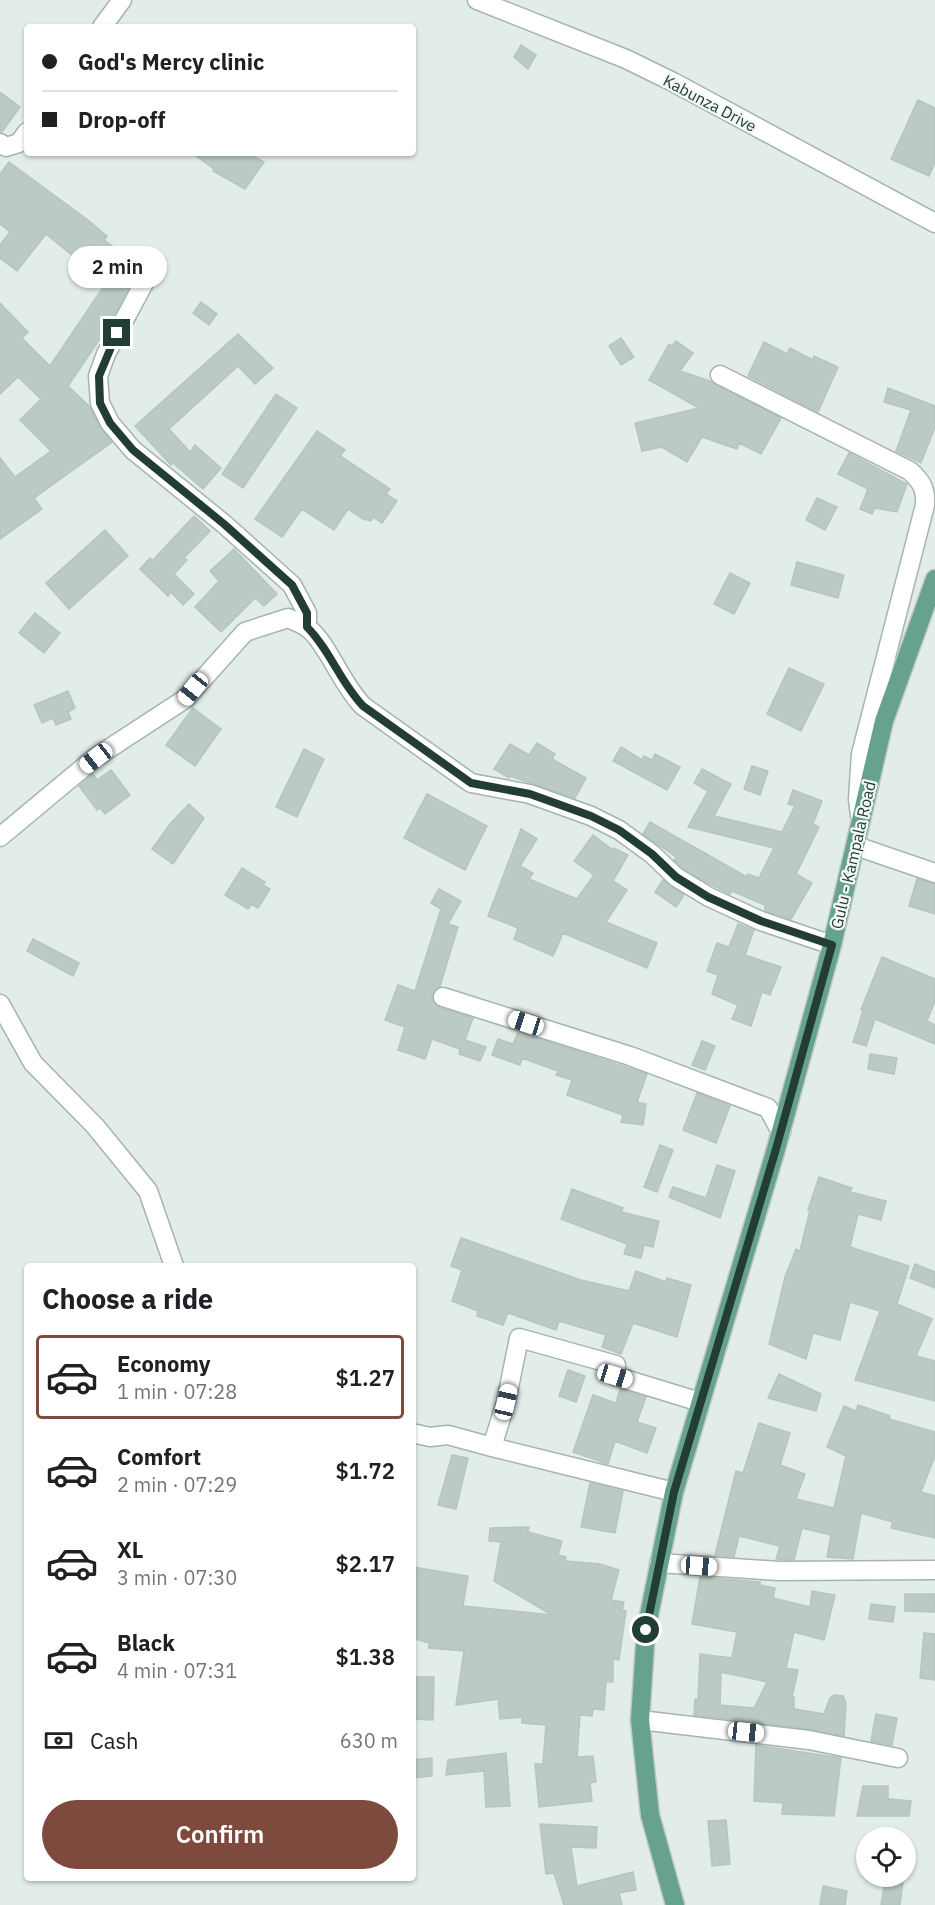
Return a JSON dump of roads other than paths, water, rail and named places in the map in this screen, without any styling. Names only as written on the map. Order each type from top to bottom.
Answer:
[{"type":"main road","name":"Gulu - Kampala Road","points":[[675,1905],[650,1815],[640,1720],[646,1630],[659,1563],[674,1492],[781,1132],[832,945],[884,721],[930,606],[935,579]]},
{"type":"street","points":[[104,24],[122,0]]},
{"type":"street","name":"Kabunza Drive","points":[[477,0],[495,3],[626,59],[673,82],[935,224]]},
{"type":"street","points":[[0,143],[6,147],[19,143],[24,136]]},
{"type":"street","points":[[152,268],[106,354],[99,376],[100,403],[110,423],[133,450],[224,524],[292,585],[307,613],[307,627]]},
{"type":"street","points":[[720,375],[909,471],[920,480],[926,492],[925,506],[861,754],[858,799],[861,823]]},
{"type":"street","points":[[0,837],[96,758],[185,699],[245,632],[288,618],[307,627],[315,635],[348,691],[363,706],[471,783],[530,794],[591,816],[619,830],[652,854],[676,877],[708,897],[761,921],[832,945]]},
{"type":"street","points":[[856,846],[935,873]]},
{"type":"street","points":[[443,997],[630,1056],[768,1108],[781,1132]]},
{"type":"street","points":[[0,1004],[33,1063],[95,1126],[148,1191],[173,1263]]},
{"type":"street","points":[[492,1447],[506,1402],[519,1338],[616,1365],[615,1376],[700,1402]]},
{"type":"street","points":[[416,1434],[430,1437],[448,1435],[674,1492]]},
{"type":"street","points":[[659,1563],[779,1571],[935,1569]]},
{"type":"street","points":[[640,1720],[809,1740],[898,1758]]}]
